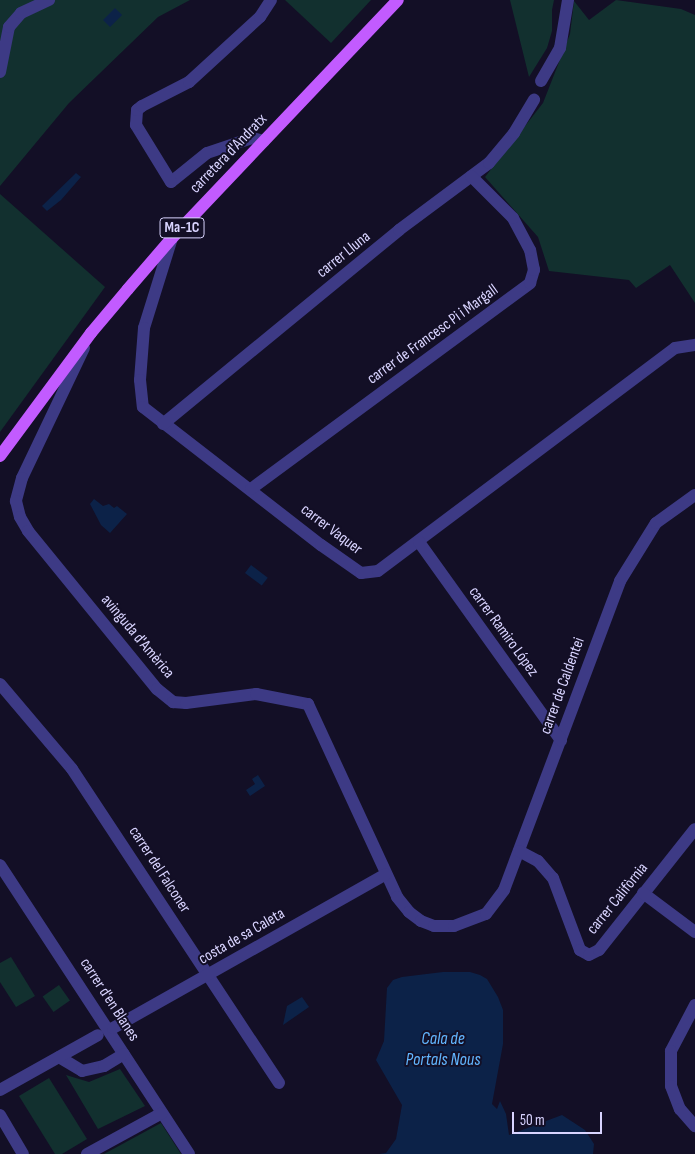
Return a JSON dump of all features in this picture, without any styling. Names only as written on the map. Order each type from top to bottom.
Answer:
[{"type":"main road","name":"carretera d'Andratx","points":[[0,456],[91,334],[172,238],[398,0]]},
{"type":"street","points":[[0,72],[9,27],[21,13],[49,0]]},
{"type":"street","points":[[264,142],[252,138],[207,153],[171,182],[136,125],[137,110],[189,82],[260,17],[271,0]]},
{"type":"street","points":[[541,81],[560,48],[568,0]]},
{"type":"street","name":"carrer Lluna","points":[[163,424],[400,230],[489,163],[514,133],[534,100]]},
{"type":"street","name":"carrer de Francesc Pi i Margall","points":[[251,489],[530,283],[534,270],[530,250],[513,218],[471,176]]},
{"type":"street","name":"carrer Vaquer","points":[[172,238],[144,328],[140,380],[143,407],[321,545],[361,573],[378,571],[419,542],[675,348],[695,345]]},
{"type":"street","name":"avinguda d'Amèrica","points":[[91,334],[22,478],[16,501],[24,524],[41,548],[157,689],[173,702],[256,694],[308,704],[386,874]]},
{"type":"street","name":"carrer de Caldentei","points":[[386,874],[408,912],[421,921],[434,926],[454,926],[473,920],[491,909],[504,890],[562,740],[620,581],[656,523],[695,495]]},
{"type":"street","name":"carrer Ramiro López","points":[[419,542],[562,740]]},
{"type":"street","name":"carrer del Falconer","points":[[0,684],[72,769],[278,1083]]},
{"type":"street","name":"carrer Califòrnia","points":[[519,851],[538,861],[553,878],[580,950],[589,955],[598,950],[695,829]]},
{"type":"street","name":"carrer d'en Blanes","points":[[0,865],[189,1154]]},
{"type":"street","name":"costa de sa Caleta","points":[[113,1028],[386,874]]},
{"type":"street","points":[[643,893],[695,932]]},
{"type":"street","points":[[695,1005],[672,1051],[671,1086],[680,1109],[695,1126]]},
{"type":"street","points":[[0,1090],[98,1035]]},
{"type":"street","points":[[59,1057],[82,1071],[104,1066],[124,1054]]},
{"type":"street","points":[[87,1154],[162,1113]]},
{"type":"street","points":[[0,1115],[23,1154]]},
{"type":"green space","points":[[0,0],[190,0],[158,17],[69,103],[0,186]]},
{"type":"green space","points":[[285,0],[371,0],[331,43]]},
{"type":"green space","points":[[510,0],[554,0],[552,31],[547,48],[529,77]]},
{"type":"green space","points":[[616,0],[681,9],[695,15],[695,303],[670,265],[636,288],[629,280],[549,271],[538,237],[485,177],[543,103],[570,34],[574,1],[589,20]]},
{"type":"green space","points":[[0,194],[105,287],[0,432]]},
{"type":"green space","points":[[11,957],[35,996],[16,1007],[0,982],[0,963]]},
{"type":"green space","points":[[59,985],[70,1001],[54,1012],[43,996]]},
{"type":"green space","points":[[120,1069],[145,1106],[98,1129],[66,1075],[89,1082]]},
{"type":"green space","points":[[49,1078],[87,1139],[62,1154],[55,1154],[19,1096]]},
{"type":"green space","points":[[161,1123],[181,1154],[104,1154]]},
{"type":"water","points":[[115,8],[122,15],[110,27],[103,20]]},
{"type":"water","points":[[76,173],[81,177],[61,200],[47,211],[42,206]]},
{"type":"water","points":[[94,499],[103,506],[109,504],[114,508],[117,506],[127,514],[110,533],[101,525],[90,504]]},
{"type":"water","points":[[251,565],[268,578],[262,586],[245,573]]},
{"type":"water","points":[[258,775],[265,786],[250,796],[246,790],[255,784],[252,779]]},
{"type":"water","name":"Cala de Portals Nous","points":[[443,972],[470,972],[480,975],[487,979],[498,997],[503,1010],[503,1044],[492,1104],[497,1109],[500,1101],[506,1114],[509,1135],[562,1115],[585,1130],[594,1144],[593,1154],[379,1154],[386,1153],[396,1139],[402,1105],[376,1060],[384,1041],[387,988],[393,980],[402,977]]},
{"type":"water","points":[[302,997],[309,1007],[283,1025],[287,1006]]}]
